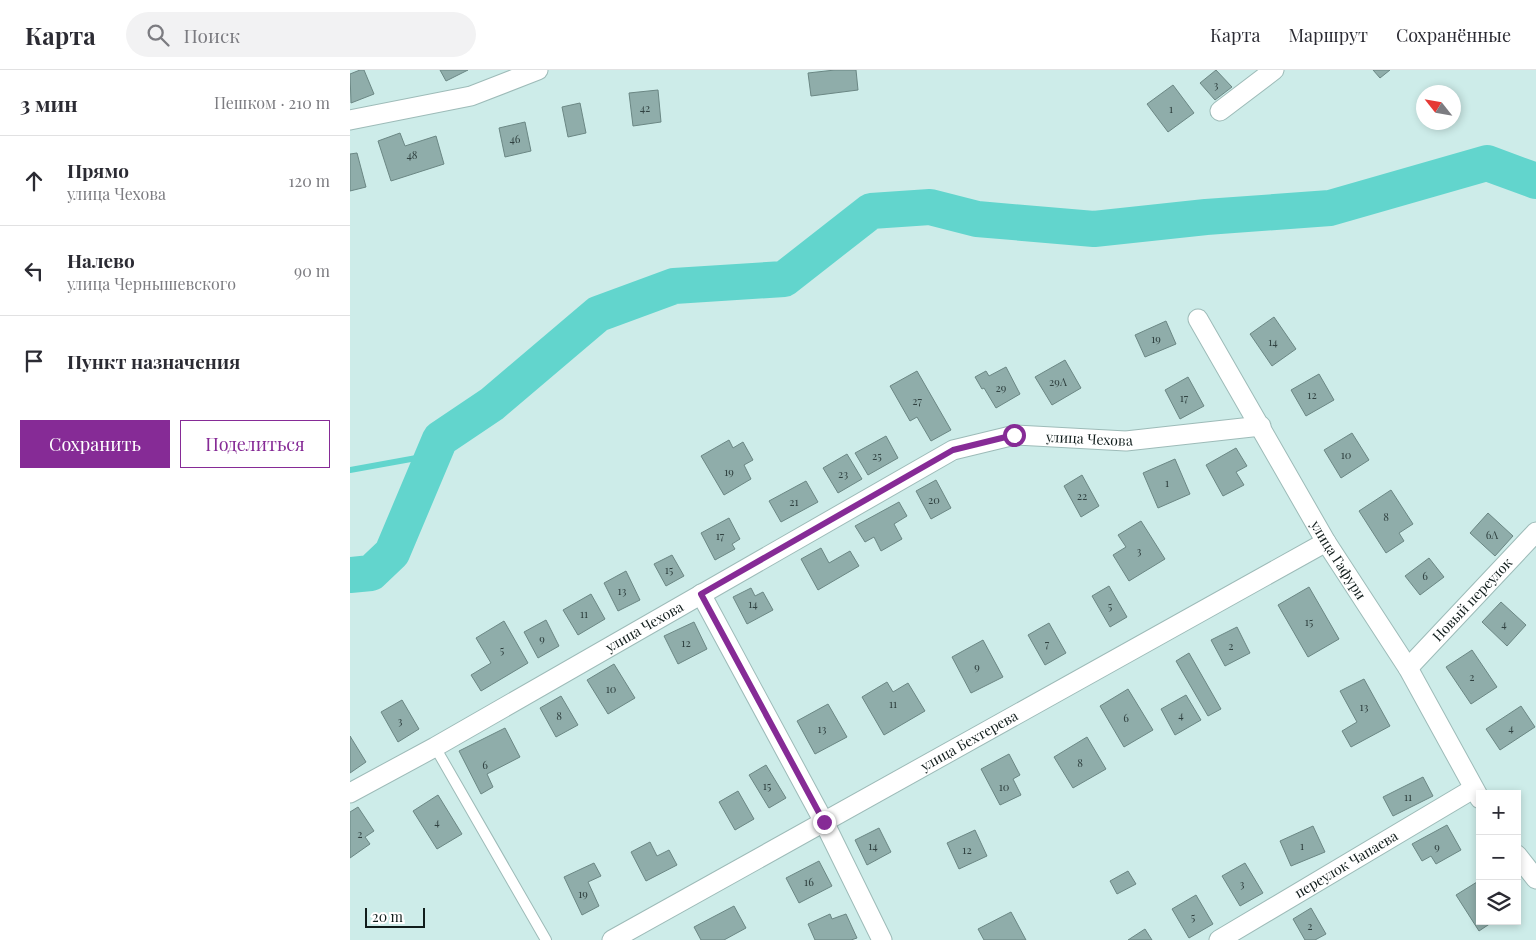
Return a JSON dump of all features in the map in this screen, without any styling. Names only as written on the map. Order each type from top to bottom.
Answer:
[{"type":"street","points":[[350,120],[471,96],[538,70]]},
{"type":"street","points":[[1220,111],[1274,70]]},
{"type":"street","name":"улица Гафури","points":[[1198,319],[1326,542],[1408,668],[1476,794]]},
{"type":"street","name":"улица Чехова","points":[[350,793],[435,747],[953,450],[1014,435],[1126,441],[1261,426]]},
{"type":"street","name":"Новый переулок","points":[[1408,668],[1536,532]]},
{"type":"street","name":"улица Бехтерева","points":[[612,940],[1326,542]]},
{"type":"street","points":[[701,594],[824,822],[882,940]]},
{"type":"street","name":"переулок Чапаева","points":[[1219,940],[1476,794]]},
{"type":"street","points":[[1521,860],[1536,880]]},
{"type":"lane","points":[[435,747],[546,940]]},
{"type":"building","points":[[364,70],[374,94],[351,103],[350,74]]},
{"type":"building","points":[[440,70],[468,70],[446,81]]},
{"type":"building","points":[[856,70],[858,90],[811,96],[808,73]]},
{"type":"building","points":[[1216,70],[1232,87],[1215,100],[1200,83]]},
{"type":"building","points":[[1373,70],[1390,70],[1380,78]]},
{"type":"building","points":[[1173,85],[1194,113],[1168,132],[1147,104]]},
{"type":"building","points":[[658,90],[661,122],[633,126],[629,93]]},
{"type":"building","points":[[580,103],[586,133],[568,137],[562,107]]},
{"type":"building","points":[[525,122],[531,151],[505,157],[499,128]]},
{"type":"building","points":[[400,133],[405,146],[436,136],[444,164],[391,181],[378,141]]},
{"type":"building","points":[[357,153],[366,187],[350,191],[350,154]]},
{"type":"building","points":[[1274,317],[1296,349],[1272,366],[1250,334]]},
{"type":"building","points":[[1166,321],[1176,344],[1145,357],[1135,335]]},
{"type":"building","points":[[1065,360],[1081,388],[1052,405],[1035,377]]},
{"type":"building","points":[[1006,367],[1020,394],[996,408],[975,377],[986,371],[989,376]]},
{"type":"building","points":[[917,371],[951,430],[931,441],[917,417],[910,421],[890,386]]},
{"type":"building","points":[[1319,374],[1334,400],[1306,416],[1291,390]]},
{"type":"building","points":[[1188,377],[1204,406],[1180,419],[1165,390]]},
{"type":"building","points":[[1352,433],[1369,460],[1341,478],[1324,450]]},
{"type":"building","points":[[886,436],[898,458],[868,475],[855,453]]},
{"type":"building","points":[[729,440],[733,448],[743,442],[753,460],[744,465],[751,479],[724,495],[701,456]]},
{"type":"building","points":[[1236,448],[1247,466],[1236,472],[1244,485],[1223,496],[1206,465]]},
{"type":"building","points":[[847,454],[862,479],[838,493],[823,468]]},
{"type":"building","points":[[1175,459],[1190,494],[1158,508],[1143,473]]},
{"type":"building","points":[[1082,475],[1099,506],[1081,517],[1064,486]]},
{"type":"building","points":[[936,480],[951,508],[931,519],[916,491]]},
{"type":"building","points":[[806,481],[818,502],[781,522],[769,501]]},
{"type":"building","points":[[1391,490],[1413,524],[1399,533],[1404,541],[1386,553],[1359,511]]},
{"type":"building","points":[[899,502],[907,516],[894,524],[902,539],[881,551],[874,537],[865,542],[855,526]]},
{"type":"building","points":[[1488,513],[1513,536],[1495,556],[1470,533]]},
{"type":"building","points":[[729,518],[740,539],[732,544],[735,549],[715,560],[701,533]]},
{"type":"building","points":[[1141,521],[1165,559],[1129,581],[1113,555],[1126,547],[1118,535]]},
{"type":"building","points":[[821,548],[829,563],[850,551],[859,566],[818,590],[801,559]]},
{"type":"building","points":[[672,555],[684,576],[666,586],[654,564]]},
{"type":"building","points":[[1429,558],[1444,577],[1420,595],[1405,576]]},
{"type":"building","points":[[626,571],[640,600],[618,611],[604,583]]},
{"type":"building","points":[[1109,586],[1127,617],[1110,627],[1092,596]]},
{"type":"building","points":[[1309,587],[1339,639],[1308,657],[1278,605]]},
{"type":"building","points":[[751,588],[755,596],[763,592],[773,610],[747,624],[733,597]]},
{"type":"building","points":[[591,594],[605,619],[578,635],[563,610]]},
{"type":"building","points":[[1501,602],[1526,625],[1507,646],[1482,622]]},
{"type":"building","points":[[546,620],[559,646],[538,658],[524,632]]},
{"type":"building","points":[[504,621],[528,663],[481,691],[471,675],[491,663],[476,638]]},
{"type":"building","points":[[694,622],[707,649],[678,664],[664,636]]},
{"type":"building","points":[[1049,623],[1066,653],[1045,665],[1028,635]]},
{"type":"building","points":[[1237,627],[1250,653],[1225,666],[1211,640]]},
{"type":"building","points":[[983,640],[1003,677],[971,693],[952,657]]},
{"type":"building","points":[[1472,650],[1497,687],[1471,704],[1446,667]]},
{"type":"building","points":[[1189,653],[1221,709],[1208,716],[1176,661]]},
{"type":"building","points":[[614,664],[635,698],[608,714],[587,680]]},
{"type":"building","points":[[1364,679],[1390,726],[1351,747],[1342,731],[1357,722],[1340,691]]},
{"type":"building","points":[[887,682],[893,692],[908,683],[925,711],[884,735],[862,697]]},
{"type":"building","points":[[1128,689],[1153,730],[1124,747],[1100,706]]},
{"type":"building","points":[[1186,695],[1201,720],[1175,735],[1161,709]]},
{"type":"building","points":[[561,696],[578,725],[556,737],[540,708]]},
{"type":"building","points":[[402,700],[419,729],[398,742],[381,712]]},
{"type":"building","points":[[828,704],[847,737],[815,754],[797,721]]},
{"type":"building","points":[[1521,706],[1535,727],[1500,750],[1486,729]]},
{"type":"building","points":[[505,728],[520,757],[487,774],[493,787],[481,794],[459,751]]},
{"type":"building","points":[[350,736],[366,762],[350,773]]},
{"type":"building","points":[[1087,737],[1106,769],[1073,788],[1054,757]]},
{"type":"building","points":[[1009,754],[1020,775],[1013,779],[1021,795],[1000,805],[981,769]]},
{"type":"building","points":[[766,765],[786,798],[769,808],[749,775]]},
{"type":"building","points":[[1423,777],[1433,796],[1393,816],[1383,797]]},
{"type":"building","points":[[738,791],[754,819],[735,830],[719,802]]},
{"type":"building","points":[[438,795],[462,834],[437,849],[413,811]]},
{"type":"building","points":[[358,807],[374,831],[365,837],[370,844],[350,858],[350,812]]},
{"type":"building","points":[[1447,825],[1461,850],[1436,864],[1431,856],[1422,861],[1412,844]]},
{"type":"building","points":[[1313,826],[1325,852],[1291,866],[1280,841]]},
{"type":"building","points":[[879,828],[891,852],[867,865],[855,840]]},
{"type":"building","points":[[975,830],[987,856],[959,869],[947,843]]},
{"type":"building","points":[[650,842],[657,856],[669,850],[677,865],[646,881],[631,852]]},
{"type":"building","points":[[819,861],[832,886],[799,903],[786,878]]},
{"type":"building","points":[[594,863],[601,876],[588,882],[599,906],[582,915],[564,877]]},
{"type":"building","points":[[1245,863],[1263,893],[1240,906],[1222,876]]},
{"type":"building","points":[[1128,871],[1136,884],[1117,894],[1110,881]]},
{"type":"building","points":[[1476,883],[1476,925],[1488,925],[1479,931],[1456,895]]},
{"type":"building","points":[[1196,895],[1213,924],[1189,938],[1172,909]]},
{"type":"building","points":[[734,906],[746,928],[724,940],[701,940],[694,927]]},
{"type":"building","points":[[1311,908],[1326,934],[1315,940],[1305,940],[1293,919]]},
{"type":"building","points":[[1011,912],[1026,940],[984,940],[978,929]]},
{"type":"building","points":[[830,914],[832,919],[846,914],[857,938],[851,940],[815,940],[808,924]]},
{"type":"building","points":[[1145,929],[1152,940],[1128,940]]},
{"type":"waterway","points":[[350,575],[371,573],[392,553],[440,439],[492,404],[598,314],[674,286],[784,279],[871,211],[930,207],[977,219],[1094,229],[1206,217],[1330,208],[1487,163],[1536,181]]},
{"type":"waterway","points":[[350,470],[433,455]]},
{"type":"route","points":[[824,822],[701,594],[953,450],[1014,435]]}]
